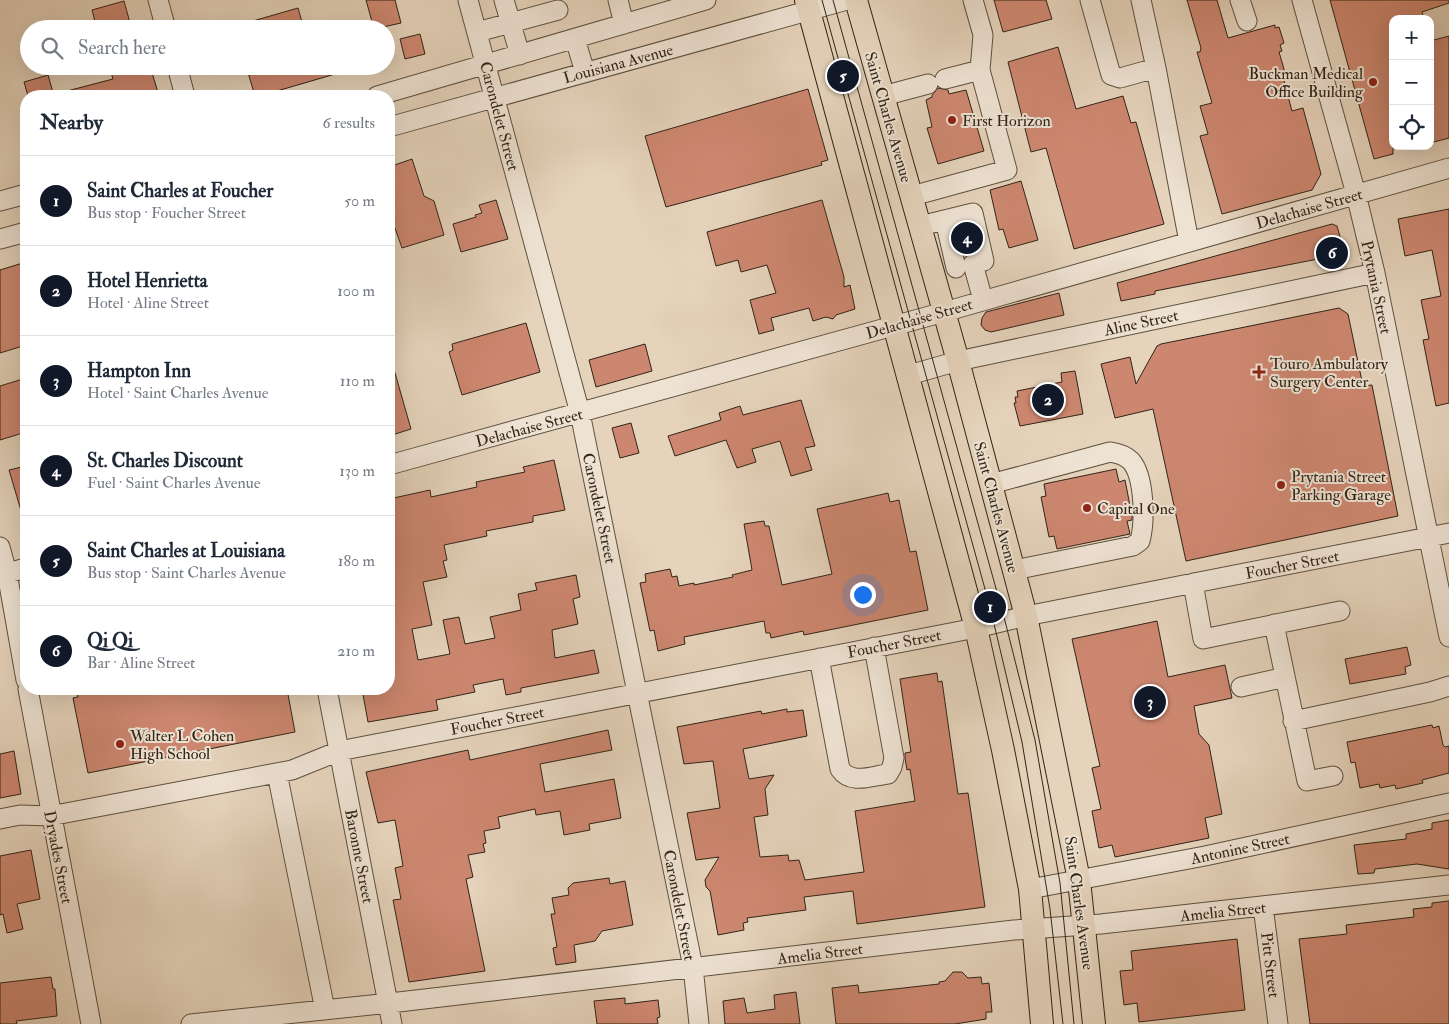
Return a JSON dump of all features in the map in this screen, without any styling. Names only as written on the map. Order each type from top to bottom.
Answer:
[{"type":"main road","name":"Saint Charles Avenue","points":[[856,0],[958,361],[1026,616],[1079,880],[1094,1024]]},
{"type":"main road","points":[[808,5],[976,628],[1004,750],[1030,890],[1035,928],[1042,1024]]},
{"type":"street","points":[[158,0],[164,20]]},
{"type":"street","name":"Carondelet Street","points":[[468,0],[496,97],[580,413],[693,968],[699,1024]]},
{"type":"street","points":[[504,0],[520,55]]},
{"type":"street","points":[[618,0],[624,24]]},
{"type":"street","points":[[395,90],[624,24],[667,5],[706,0]]},
{"type":"street","name":"Louisiana Avenue","points":[[395,125],[585,72],[808,5],[847,0]]},
{"type":"street","points":[[912,196],[1007,170],[980,70],[983,35],[973,0]]},
{"type":"street","points":[[1090,0],[1112,75],[1120,78],[1156,68]]},
{"type":"street","points":[[1142,0],[1189,242]]},
{"type":"street","points":[[1240,0],[1247,22]]},
{"type":"street","name":"Prytania Street","points":[[1302,0],[1356,194],[1375,273],[1430,536],[1449,637]]},
{"type":"street","points":[[477,32],[511,24],[557,5],[570,40],[585,72]]},
{"type":"street","points":[[884,96],[980,70]]},
{"type":"street","points":[[179,75],[183,90]]},
{"type":"street","name":"Delachaise Street","points":[[395,463],[944,312],[1449,168]]},
{"type":"street","points":[[0,201],[20,196]]},
{"type":"street","points":[[920,226],[973,213],[984,261],[933,274]]},
{"type":"street","points":[[945,220],[965,266],[983,300]]},
{"type":"street","points":[[0,239],[20,234]]},
{"type":"street","name":"Aline Street","points":[[909,375],[958,361],[1375,273]]},
{"type":"street","points":[[991,484],[1090,455],[1110,452],[1119,454],[1130,461],[1136,471],[1144,513],[1140,540],[1133,546],[1014,570]]},
{"type":"street","name":"Foucher Street","points":[[50,816],[292,770],[339,751],[976,628],[1026,616],[1449,533]]},
{"type":"street","points":[[0,548],[20,651]]},
{"type":"street","points":[[4,574],[20,570]]},
{"type":"street","points":[[1193,583],[1204,639],[1340,611]]},
{"type":"street","points":[[1274,624],[1307,781],[1334,776]]},
{"type":"street","points":[[819,658],[840,769],[845,776],[854,779],[888,774],[894,758],[874,647]]},
{"type":"street","points":[[1241,687],[1284,677]]},
{"type":"street","points":[[1293,721],[1430,692],[1449,686]]},
{"type":"street","name":"Dryades Street","points":[[29,695],[50,816],[92,1024]]},
{"type":"street","name":"Baronne Street","points":[[328,695],[390,1003],[392,1024]]},
{"type":"street","points":[[277,773],[326,1010]]},
{"type":"street","name":"Antonine Street","points":[[1030,890],[1205,856],[1449,804]]},
{"type":"street","points":[[0,819],[20,815],[50,816]]},
{"type":"street","name":"Amelia Street","points":[[191,1024],[390,1003],[1035,928],[1085,926],[1449,885]]},
{"type":"street","name":"Pitt Street","points":[[1263,906],[1278,1024]]},
{"type":"building","points":[[366,0],[395,0],[401,23],[395,24],[395,20],[372,20]]},
{"type":"building","points":[[994,0],[1046,0],[1052,19],[1003,32]]},
{"type":"building","points":[[1187,0],[1217,0],[1228,38],[1275,25],[1275,28],[1279,27],[1284,43],[1280,45],[1282,51],[1279,52],[1286,76],[1283,77],[1292,111],[1303,108],[1321,174],[1312,190],[1222,214],[1200,136],[1208,134],[1200,106],[1212,103],[1197,52],[1200,52],[1201,48]]},
{"type":"building","name":"Buckman Medical Office Building","points":[[1330,0],[1449,0],[1449,3],[1422,12],[1423,15],[1389,15],[1389,150],[1393,150],[1393,154],[1374,159]]},
{"type":"building","points":[[124,1],[129,20],[95,20],[92,10]]},
{"type":"building","points":[[298,8],[301,20],[256,20]]},
{"type":"building","points":[[420,34],[425,54],[405,59],[400,39]]},
{"type":"building","points":[[1449,36],[1449,138],[1434,142],[1434,60],[1434,40]]},
{"type":"building","points":[[1058,47],[1076,109],[1123,96],[1131,123],[1136,122],[1164,224],[1074,249],[1046,148],[1031,152],[1008,62]]},
{"type":"building","points":[[48,75],[52,90],[26,90],[24,82]]},
{"type":"building","points":[[112,75],[153,75],[157,90],[71,90],[113,79]]},
{"type":"building","points":[[249,75],[332,75],[280,90],[253,90]]},
{"type":"building","name":"First Horizon","points":[[938,88],[948,90],[949,94],[966,90],[984,151],[938,164],[927,128],[932,127],[926,100],[932,97]]},
{"type":"building","points":[[808,89],[828,160],[821,162],[822,165],[666,207],[645,136]]},
{"type":"building","points":[[412,159],[424,196],[434,201],[444,235],[402,248],[395,228],[395,165]]},
{"type":"building","points":[[1021,181],[1038,240],[1009,248],[1003,229],[999,230],[990,190]]},
{"type":"building","points":[[496,200],[508,239],[461,252],[453,224],[476,217],[475,215],[482,213],[479,205]]},
{"type":"building","points":[[822,200],[844,277],[844,287],[850,285],[855,309],[836,315],[833,319],[826,317],[813,321],[809,308],[771,318],[774,330],[759,334],[750,300],[776,293],[767,265],[741,272],[738,260],[716,266],[707,232]]},
{"type":"building","points":[[1449,209],[1449,403],[1436,406],[1423,340],[1429,339],[1421,300],[1441,296],[1432,250],[1405,256],[1398,219]]},
{"type":"building","points":[[1332,224],[1337,226],[1344,251],[1340,258],[1319,263],[1318,259],[1155,291],[1155,294],[1121,301],[1117,283]]},
{"type":"building","points":[[20,264],[20,347],[0,353],[0,270]]},
{"type":"building","points":[[1059,293],[1064,315],[991,332],[985,330],[981,325],[982,318],[986,312]]},
{"type":"building","name":"Prytania Street Parking Garage","points":[[1339,308],[1348,314],[1363,386],[1372,385],[1398,516],[1186,561],[1153,409],[1115,418],[1101,364],[1130,357],[1136,384],[1157,346],[1161,344]]},
{"type":"building","points":[[526,323],[540,372],[462,395],[449,352],[453,350],[452,344]]},
{"type":"building","points":[[645,344],[652,371],[596,387],[589,360]]},
{"type":"building","points":[[1075,371],[1083,414],[1020,426],[1014,403],[1016,403],[1015,397],[1018,397],[1017,391],[1062,382],[1061,373]]},
{"type":"building","points":[[395,373],[411,429],[395,434]]},
{"type":"building","points":[[20,380],[20,434],[0,440],[0,386]]},
{"type":"building","points":[[801,400],[815,446],[805,448],[812,470],[791,476],[780,441],[752,449],[756,462],[737,468],[726,440],[675,456],[668,436],[721,420],[719,413],[740,406],[743,415]]},
{"type":"building","points":[[631,423],[639,453],[620,458],[612,428]]},
{"type":"building","points":[[554,460],[565,510],[533,516],[533,522],[486,531],[487,536],[444,545],[447,560],[443,561],[447,577],[423,582],[432,625],[412,629],[418,660],[450,654],[443,620],[459,617],[465,644],[495,638],[490,617],[521,610],[518,594],[537,590],[535,583],[576,575],[580,597],[573,599],[578,624],[552,630],[555,658],[594,650],[599,673],[521,688],[521,692],[506,695],[503,679],[473,685],[475,692],[436,700],[438,710],[368,722],[363,695],[395,695],[395,498],[430,490],[431,497],[477,487],[476,482],[525,472],[523,467]]},
{"type":"building","points":[[20,467],[20,507],[9,470]]},
{"type":"building","name":"Capital One","points":[[1116,469],[1119,482],[1125,480],[1132,516],[1132,520],[1127,521],[1130,534],[1057,549],[1054,536],[1049,537],[1041,497],[1046,496],[1044,484]]},
{"type":"building","points":[[888,493],[890,502],[899,500],[910,552],[916,551],[928,610],[804,635],[803,631],[771,638],[770,633],[766,633],[764,621],[684,637],[685,644],[658,651],[654,630],[650,631],[640,583],[646,582],[645,574],[670,569],[672,577],[677,576],[679,586],[733,577],[732,575],[752,570],[744,524],[764,521],[765,526],[769,526],[782,585],[832,574],[817,509]]},
{"type":"building","points":[[1157,621],[1168,677],[1225,665],[1232,698],[1194,706],[1199,734],[1209,745],[1222,814],[1205,818],[1209,838],[1115,857],[1112,845],[1099,848],[1092,811],[1101,809],[1092,768],[1100,766],[1072,639]]},
{"type":"building","points":[[1407,647],[1411,665],[1405,667],[1406,674],[1350,684],[1345,659]]},
{"type":"building","points":[[937,673],[938,682],[942,681],[958,794],[968,793],[985,907],[857,924],[853,891],[804,897],[806,910],[747,918],[748,922],[743,923],[744,930],[718,935],[710,891],[706,887],[705,880],[719,857],[696,860],[687,813],[720,808],[713,761],[684,764],[677,727],[761,711],[762,714],[787,709],[787,712],[803,710],[807,736],[743,749],[749,779],[774,775],[765,789],[768,815],[754,817],[760,857],[788,855],[789,861],[799,860],[805,880],[864,872],[855,811],[915,801],[910,769],[907,770],[905,758],[905,753],[911,752],[900,679]]},
{"type":"building","points":[[78,695],[288,695],[295,732],[88,773],[73,698],[78,697]]},
{"type":"building","points":[[1432,725],[1433,728],[1439,726],[1443,745],[1445,747],[1449,746],[1449,773],[1422,780],[1423,783],[1396,789],[1395,785],[1380,788],[1379,784],[1360,788],[1355,762],[1351,763],[1347,742]]},
{"type":"building","points":[[608,730],[612,750],[540,764],[545,792],[614,779],[621,818],[589,824],[590,830],[564,835],[560,811],[536,815],[535,809],[498,817],[500,828],[484,831],[486,843],[483,844],[485,852],[468,855],[473,877],[466,879],[485,971],[409,982],[393,900],[401,899],[395,868],[403,866],[395,820],[378,823],[366,772],[468,750],[470,760]]},
{"type":"building","points":[[14,751],[21,794],[0,798],[0,754]]},
{"type":"building","points":[[1449,820],[1449,869],[1417,864],[1375,869],[1374,873],[1358,874],[1354,845],[1406,839],[1406,834],[1432,829],[1432,823]]},
{"type":"building","points":[[31,850],[40,899],[17,904],[23,929],[7,933],[3,914],[0,915],[0,856]]},
{"type":"building","points":[[609,878],[610,884],[625,881],[633,925],[602,931],[595,941],[574,945],[576,962],[556,965],[553,948],[557,947],[551,914],[555,914],[552,898],[569,895],[568,888],[573,883]]},
{"type":"building","points":[[1449,901],[1449,1024],[1310,1024],[1299,939],[1347,934],[1346,925],[1414,917],[1413,909],[1432,907],[1432,903]]},
{"type":"building","points":[[1237,939],[1245,1010],[1139,1022],[1137,1003],[1124,1005],[1120,971],[1133,970],[1131,951]]},
{"type":"building","points":[[953,972],[962,972],[968,978],[981,977],[982,984],[989,983],[992,1012],[986,1012],[986,1019],[955,1024],[836,1024],[832,988],[858,985],[859,993],[939,984],[939,982],[945,981]]},
{"type":"building","points":[[51,977],[53,989],[55,989],[57,1016],[16,1021],[17,1024],[0,1024],[0,983]]},
{"type":"building","points":[[796,992],[800,1024],[725,1024],[723,1001],[744,998],[747,1013],[775,1009],[774,995]]},
{"type":"building","points":[[625,998],[625,1004],[658,1000],[660,1017],[657,1018],[658,1024],[597,1024],[594,1001]]},
{"type":"tram line","points":[[822,0],[990,607],[1022,742],[1050,909],[1063,1024]]},
{"type":"tram line","points":[[833,0],[1005,621],[1035,740],[1060,883],[1074,1024]]},
{"type":"place","name":"Saint Charles at Louisiana","points":[[843,76]]},
{"type":"place","name":"Buckman Medical Office Building","points":[[1373,82]]},
{"type":"place","name":"First Horizon","points":[[952,120]]},
{"type":"place","name":"St. Charles Discount","points":[[967,238]]},
{"type":"place","name":"Qi Qi","points":[[1332,253]]},
{"type":"place","name":"Touro Ambulatory Surgery Center","points":[[1259,372]]},
{"type":"place","name":"Hotel Henrietta","points":[[1048,400]]},
{"type":"place","name":"Prytania Street Parking Garage","points":[[1281,485]]},
{"type":"place","name":"Capital One","points":[[1087,508]]},
{"type":"place","name":"Saint Charles at Foucher","points":[[990,607]]},
{"type":"place","name":"Hampton Inn","points":[[1150,702]]},
{"type":"place","name":"Walter L Cohen High School","points":[[120,744]]}]
